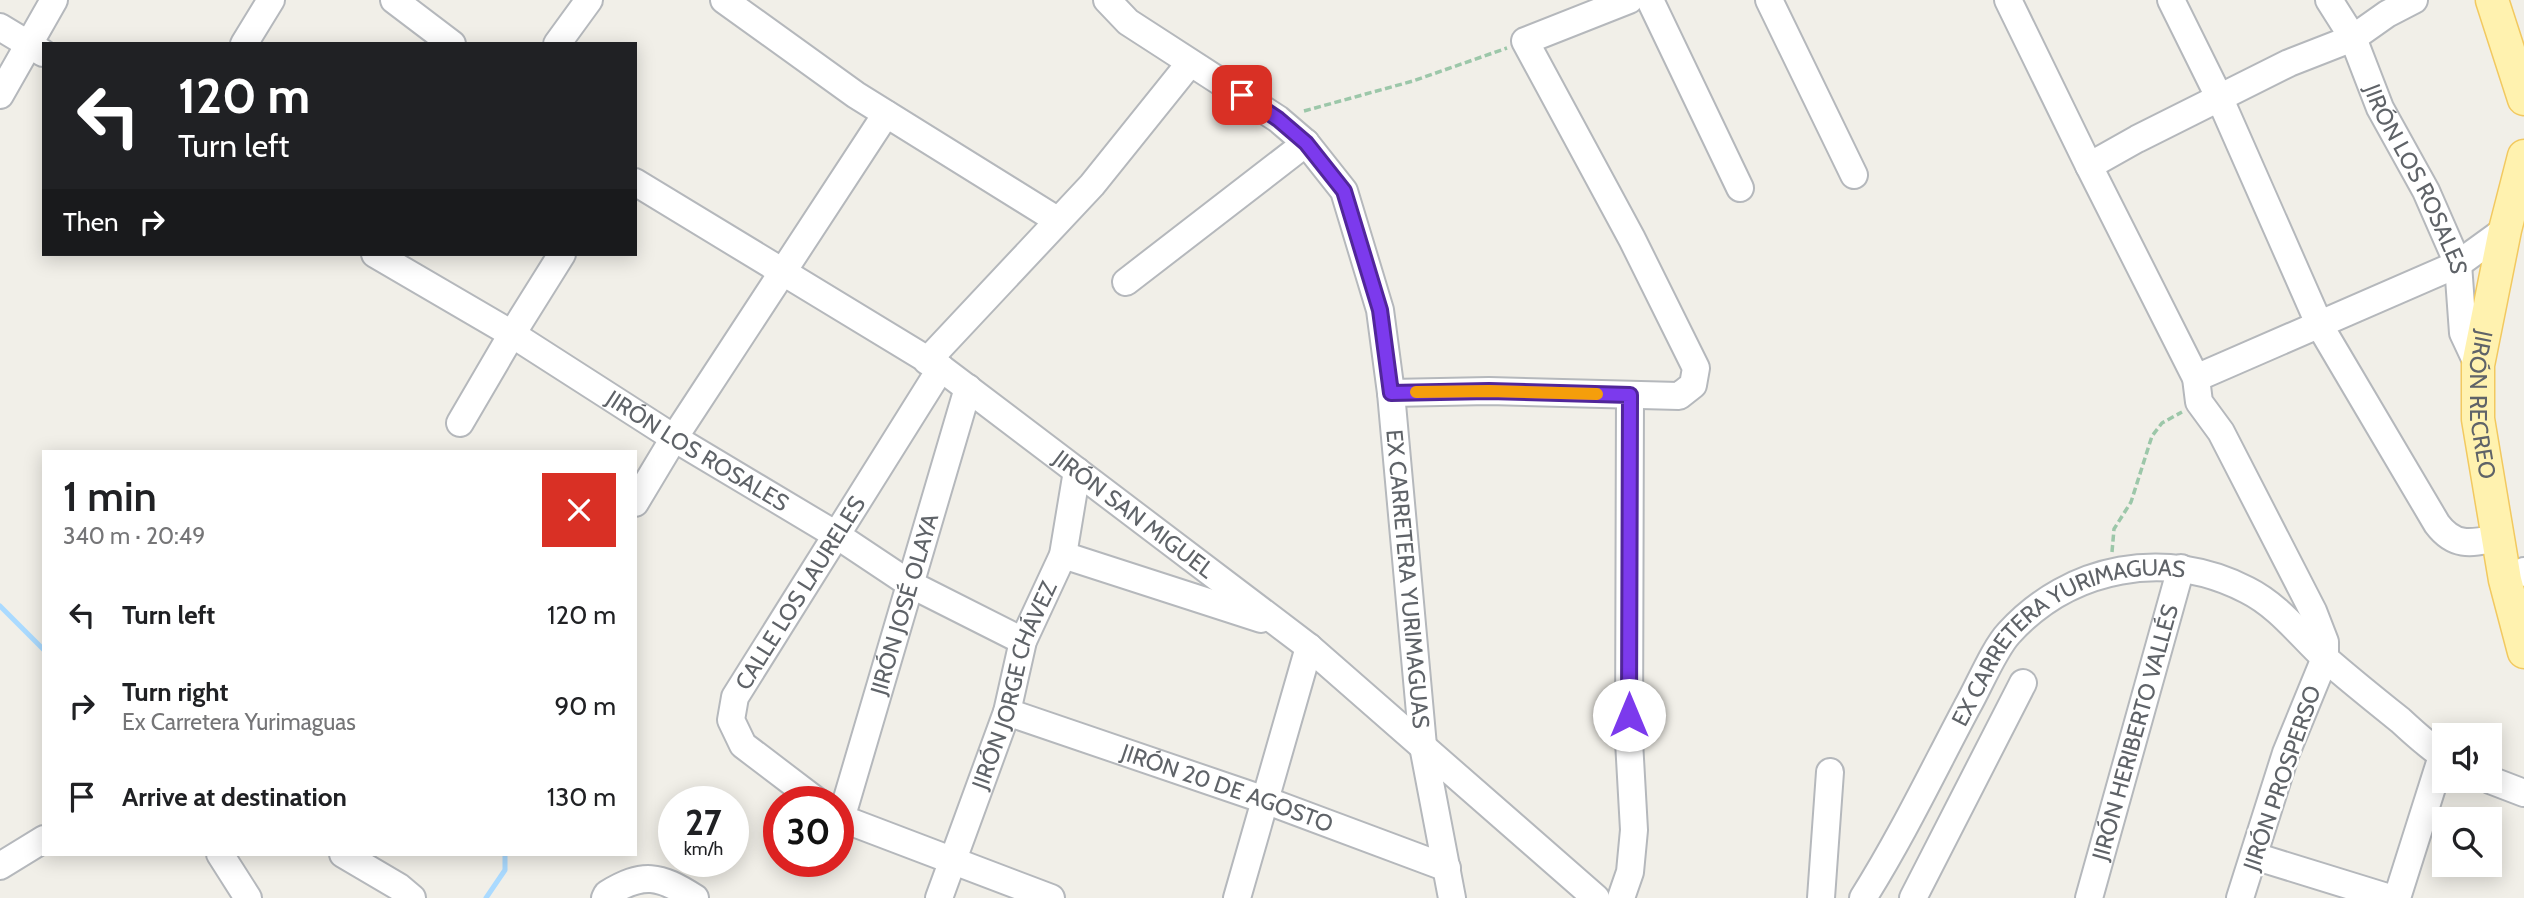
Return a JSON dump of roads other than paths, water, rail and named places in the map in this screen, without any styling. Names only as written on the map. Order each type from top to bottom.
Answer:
[{"type":"main road","points":[[2492,0],[2524,99]]},
{"type":"main road","name":"JIRÓN RECREO","points":[[2524,156],[2505,230],[2479,365],[2479,419],[2498,538],[2514,576],[2524,652]]},
{"type":"street","points":[[0,96],[36,49],[54,0]]},
{"type":"street","points":[[245,42],[271,0]]},
{"type":"street","points":[[394,0],[449,42]]},
{"type":"street","points":[[558,42],[589,0]]},
{"type":"street","points":[[724,0],[856,95],[1057,220]]},
{"type":"street","name":"EX CARRETERA YURIMAGUAS","points":[[1107,0],[1128,22],[1278,119],[1306,143],[1344,191],[1380,310],[1391,393],[1423,746],[1452,898]]},
{"type":"street","points":[[1391,393],[1489,391],[1679,396],[1693,385],[1696,368],[1632,239],[1525,41],[1629,0]]},
{"type":"street","points":[[1650,0],[1740,188]]},
{"type":"street","points":[[1769,0],[1853,175]]},
{"type":"street","points":[[2008,0],[2198,390],[2313,611],[2325,642],[2325,658]]},
{"type":"street","points":[[2171,0],[2220,99],[2320,326],[2442,531],[2468,544],[2498,538]]},
{"type":"street","name":"JIRÓN LOS ROSALES","points":[[2329,0],[2353,38],[2380,108],[2426,191],[2458,264],[2463,333],[2479,365]]},
{"type":"street","points":[[2089,166],[2289,63],[2353,38],[2387,14],[2414,0]]},
{"type":"street","points":[[0,27],[36,49]]},
{"type":"street","name":"CALLE LOS LAURELES","points":[[797,786],[743,745],[731,720],[735,697],[838,536],[934,364],[1057,220],[1092,185],[1190,63]]},
{"type":"street","points":[[637,500],[782,270],[886,114]]},
{"type":"street","points":[[1126,282],[1306,143]]},
{"type":"street","name":"JIRÓN SAN MIGUEL","points":[[637,183],[934,364],[968,388],[1309,647],[1596,898]]},
{"type":"street","points":[[2198,390],[2320,326],[2458,264],[2505,230]]},
{"type":"street","name":"JIRÓN LOS ROSALES","points":[[378,256],[512,334],[674,438],[838,536],[910,584],[1023,641]]},
{"type":"street","points":[[460,423],[561,256]]},
{"type":"street","name":"JIRÓN JOSÉ OLAYA","points":[[850,786],[968,388]]},
{"type":"street","points":[[1621,898],[1630,872],[1634,830],[1629,741],[1630,395]]},
{"type":"street","name":"JIRÓN JORGE CHÁVEZ","points":[[939,898],[1007,712],[1023,641],[1063,555],[1077,471]]},
{"type":"street","points":[[1063,555],[1280,625]]},
{"type":"street","name":"EX CARRETERA YURIMAGUAS","points":[[1863,898],[1894,849],[1928,780],[2007,635],[2035,608],[2064,589],[2111,571],[2136,567],[2181,568],[2201,572],[2247,590],[2283,614],[2325,658],[2432,748]]},
{"type":"street","name":"JIRÓN HERIBERTO VALLÉS","points":[[2089,898],[2181,568]]},
{"type":"street","points":[[1237,898],[1309,647]]},
{"type":"street","name":"JIRÓN PROSPERSO","points":[[2240,898],[2286,753],[2325,658]]},
{"type":"street","points":[[1913,898],[2023,683]]},
{"type":"street","name":"JIRÓN 20 DE AGOSTO","points":[[1007,712],[1265,800],[1447,868]]},
{"type":"street","points":[[1821,898],[1830,772]]},
{"type":"street","points":[[2502,785],[2524,793]]},
{"type":"street","points":[[2397,898],[2432,791]]},
{"type":"street","points":[[854,824],[1051,898]]},
{"type":"street","points":[[0,866],[42,840]]},
{"type":"street","points":[[221,856],[248,898]]},
{"type":"street","points":[[346,856],[399,887],[412,898]]},
{"type":"street","points":[[2253,856],[2390,898]]},
{"type":"street","points":[[605,898],[629,880],[660,880],[695,898]]},
{"type":"waterway","points":[[0,606],[42,648]]},
{"type":"waterway","points":[[486,898],[505,870],[505,856]]}]
